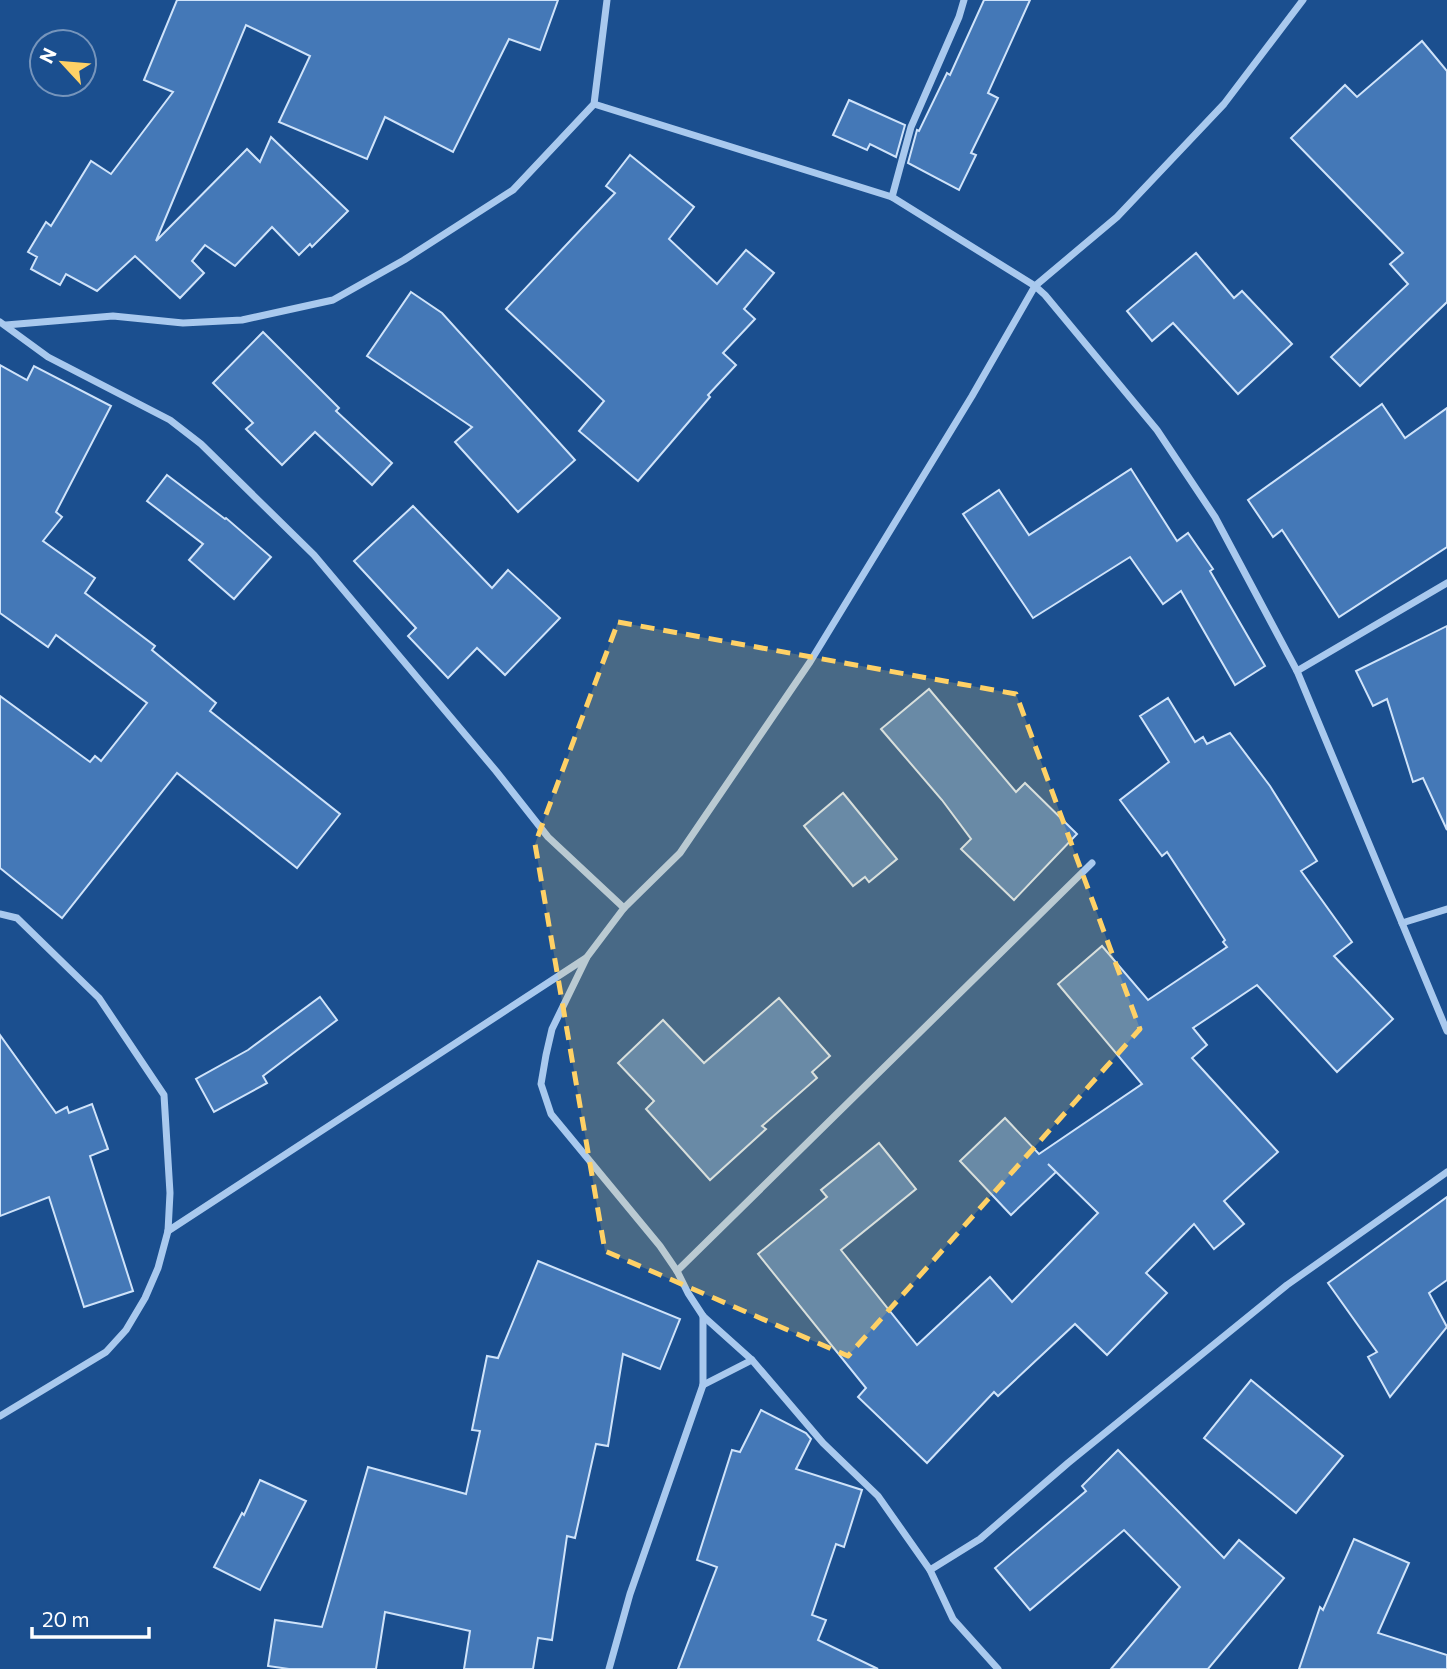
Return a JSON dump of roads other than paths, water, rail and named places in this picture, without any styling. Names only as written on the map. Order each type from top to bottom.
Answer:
[{"type":"street","points":[[3,323],[113,316],[183,323],[242,320],[332,300],[404,260],[513,190],[594,104],[607,0]]},
{"type":"street","points":[[892,197],[911,127],[964,0]]},
{"type":"street","points":[[998,1669],[953,1619],[930,1570],[878,1496],[822,1443],[752,1360],[703,1316],[660,1247],[551,1114],[541,1084],[552,1029],[587,957],[624,908],[680,853],[810,662],[1035,286],[1117,217],[1224,104],[1303,0]]},
{"type":"street","points":[[594,104],[892,197],[1035,286],[1157,430],[1215,517],[1297,671],[1447,1031]]},
{"type":"street","points":[[3,323],[28,344],[170,420],[201,444],[314,555],[496,771],[548,837],[624,908]]},
{"type":"street","points":[[1297,671],[1447,583]]},
{"type":"street","points":[[677,1271],[1092,863]]},
{"type":"street","points":[[1402,923],[1447,909]]},
{"type":"street","points":[[0,914],[17,918],[99,998],[163,1095],[170,1193],[167,1231],[158,1268],[145,1298],[126,1330],[106,1352],[0,1416]]},
{"type":"street","points":[[167,1231],[587,957]]},
{"type":"street","points":[[930,1570],[980,1539],[1068,1463],[1287,1285],[1447,1172]]},
{"type":"street","points":[[609,1669],[630,1594],[703,1385],[703,1316]]},
{"type":"street","points":[[703,1385],[752,1360]]}]
